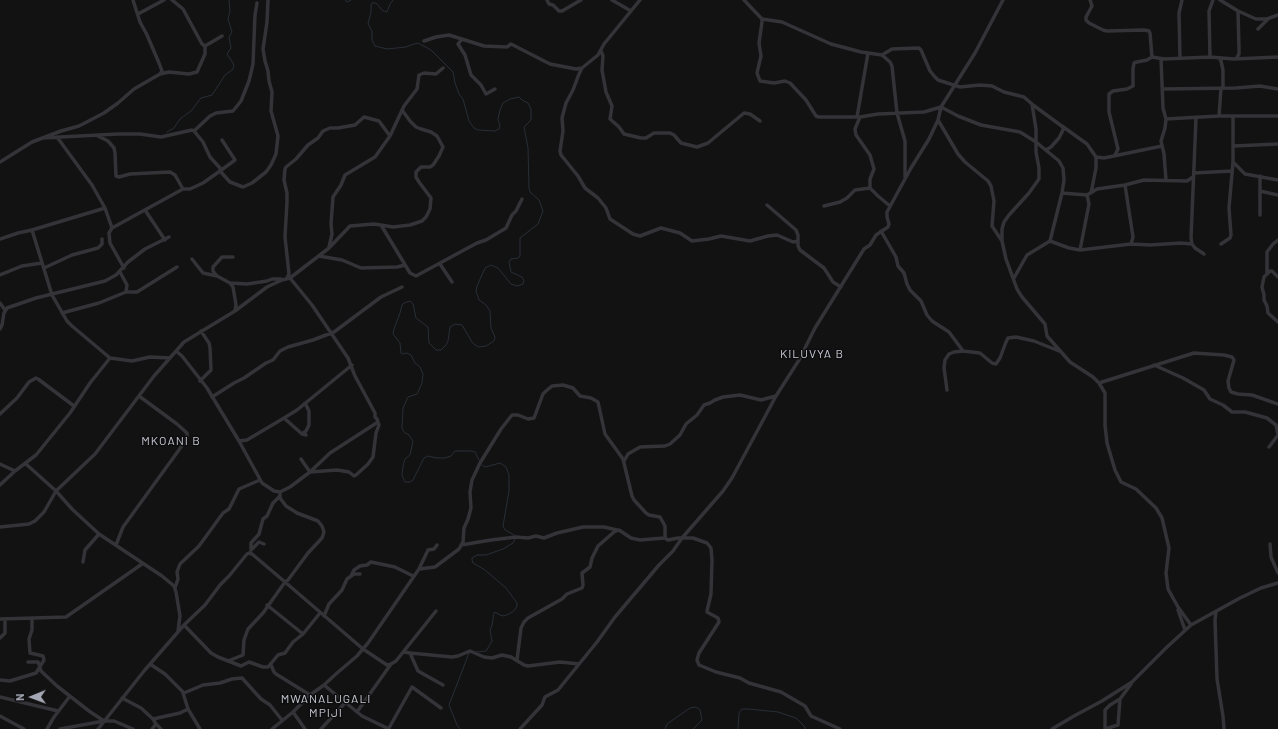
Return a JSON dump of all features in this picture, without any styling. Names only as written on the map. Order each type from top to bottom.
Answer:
[{"type":"street","points":[[133,0],[140,22],[162,71],[160,74]]},
{"type":"street","points":[[138,14],[164,0]]},
{"type":"street","points":[[0,162],[22,148],[42,138],[79,126],[104,112],[118,103],[134,89],[160,74],[169,72],[189,74],[197,72],[205,54],[205,46],[202,44],[183,9],[172,0]]},
{"type":"street","points":[[194,131],[203,142],[210,157],[230,182],[246,187],[266,172],[271,165],[276,154],[278,136],[271,111],[272,92],[263,49],[267,22],[268,0]]},
{"type":"street","points":[[547,0],[549,4],[553,5],[559,11],[562,11],[581,0]]},
{"type":"street","points":[[612,0],[631,11]]},
{"type":"street","points":[[640,0],[603,46],[601,51],[582,68],[566,103],[562,118],[563,131],[560,151],[561,155],[578,176],[585,188],[598,198],[606,208],[610,219],[632,234],[640,236],[661,228],[680,233],[692,241],[721,236],[750,241],[778,235],[793,242],[798,241]]},
{"type":"street","points":[[744,0],[762,19],[777,20],[837,46],[882,55],[890,62],[892,66],[897,113],[905,141],[905,178]]},
{"type":"street","points":[[520,729],[539,708],[545,697],[558,690],[615,617],[659,565],[673,551],[681,538],[723,491],[732,478],[776,396],[864,249],[870,245],[875,236],[886,229],[889,224],[886,215],[890,206],[905,178],[929,140],[938,120],[941,107],[956,86],[1003,0]]},
{"type":"street","points":[[1090,0],[1092,6],[1086,14],[1086,20],[1107,31],[1149,31],[1152,57]]},
{"type":"street","points":[[1180,58],[1179,13],[1182,0]]},
{"type":"street","points":[[1210,57],[1209,11],[1213,0]]},
{"type":"street","points":[[1220,0],[1238,11],[1256,19],[1269,18],[1278,15]]},
{"type":"street","points":[[42,138],[140,134],[161,137],[179,132],[194,131],[210,116],[216,113],[233,111],[241,101],[249,81],[253,64],[255,15],[257,3]]},
{"type":"street","points":[[1236,58],[1239,54],[1238,11]]},
{"type":"street","points":[[1258,29],[1269,18]]},
{"type":"street","points":[[762,19],[759,43],[761,56],[757,73],[760,81],[774,83],[785,81],[790,83],[806,100],[813,114],[819,117],[858,117],[878,114],[924,112],[941,107],[958,116],[981,125],[1020,132],[1036,142],[1060,161],[1064,173],[1062,193],[1050,241],[1027,255],[1014,279]]},
{"type":"street","points":[[424,40],[449,35],[484,46],[507,47],[511,44],[550,64],[576,69],[582,68]]},
{"type":"street","points":[[205,46],[222,36]]},
{"type":"street","points":[[462,39],[458,44],[465,55],[471,75],[481,85],[486,94],[496,89]]},
{"type":"street","points":[[882,55],[892,49],[919,48],[934,78],[941,82],[964,87],[980,85],[992,86],[1004,92],[1024,97],[1088,144],[1096,157],[1096,168],[1091,193]]},
{"type":"street","points":[[601,51],[603,56],[602,70],[606,92],[612,106],[610,119],[624,134],[641,138],[649,137],[654,133],[670,133],[674,134],[681,143],[697,147],[708,143],[744,113],[750,114],[760,121]]},
{"type":"street","points":[[868,53],[856,126],[856,135],[870,155],[874,169],[870,179],[870,188],[890,206]]},
{"type":"street","points":[[1115,155],[1117,147],[1109,112],[1109,94],[1113,91],[1131,88],[1134,63],[1150,59],[1152,57],[1161,59],[1278,57]]},
{"type":"street","points":[[1219,58],[1222,61],[1223,70],[1219,116]]},
{"type":"street","points":[[1161,59],[1163,108],[1166,119],[1165,128],[1161,138],[1166,180]]},
{"type":"street","points":[[328,248],[332,234],[331,224],[333,198],[341,185],[344,176],[374,158],[390,136],[402,110],[417,89],[419,75],[424,73],[436,74],[443,68]]},
{"type":"street","points":[[1163,89],[1260,86],[1278,89]]},
{"type":"street","points":[[1033,105],[1039,168],[1038,179],[1029,193],[1008,215],[1004,222],[1002,229],[1002,241],[1006,259],[1022,297],[1045,324],[1047,336],[1070,362],[1093,377],[1105,393],[1105,425],[1107,444],[1115,470],[1121,482],[1136,489],[1156,508],[1162,518],[1169,548],[1166,582],[1171,597],[1191,625]]},
{"type":"street","points":[[0,527],[29,524],[35,521],[48,507],[56,491],[100,448],[139,396],[184,342],[235,311],[266,286],[288,278],[319,256],[350,226],[374,224],[393,227],[409,226],[422,221],[426,217],[430,209],[430,198],[416,177],[416,172],[422,167],[433,165],[443,147],[437,136],[432,132],[416,127],[402,110]]},
{"type":"street","points":[[1166,119],[1219,116],[1278,116]]},
{"type":"street","points":[[310,472],[327,470],[344,471],[349,472],[354,476],[360,472],[373,457],[378,422],[375,417],[375,413],[355,376],[352,364],[341,346],[330,333],[312,305],[288,278],[285,237],[287,193],[284,180],[285,169],[323,131],[330,128],[355,125],[364,117],[379,121],[390,136]]},
{"type":"street","points":[[1221,244],[1230,238],[1231,235],[1229,208],[1233,162],[1233,117]]},
{"type":"street","points":[[1196,118],[1191,227],[1192,244],[1204,254]]},
{"type":"street","points":[[938,120],[958,154],[965,162],[988,181],[991,186],[994,201],[992,226],[1002,241]]},
{"type":"street","points":[[1046,150],[1052,147],[1062,132],[1062,126]]},
{"type":"street","points":[[97,136],[108,141],[114,148],[116,176],[119,177],[130,174],[170,172],[175,175],[183,189]]},
{"type":"street","points":[[56,137],[92,185],[112,228]]},
{"type":"street","points":[[124,268],[110,243],[109,233],[112,228],[183,189],[196,187],[235,160],[222,140]]},
{"type":"street","points":[[1233,146],[1278,144]]},
{"type":"street","points":[[1096,157],[1101,159],[1162,146]]},
{"type":"street","points":[[1052,147],[1052,154]]},
{"type":"street","points":[[1233,162],[1245,174],[1278,180]]},
{"type":"street","points":[[1193,175],[1232,171]]},
{"type":"street","points":[[1062,193],[1087,195],[1097,189],[1125,185],[1146,179],[1187,181],[1192,179],[1193,175]]},
{"type":"street","points":[[1260,176],[1260,215]]},
{"type":"street","points":[[1187,181],[1193,186]]},
{"type":"street","points":[[1125,185],[1133,237],[1131,244]]},
{"type":"street","points":[[824,206],[840,202],[847,198],[855,190],[870,188]]},
{"type":"street","points":[[1260,191],[1278,195]]},
{"type":"street","points":[[1080,250],[1089,204],[1087,195]]},
{"type":"street","points":[[380,225],[404,265],[411,274],[416,276],[506,228],[522,199]]},
{"type":"street","points":[[767,205],[797,231],[798,248],[824,268],[833,282],[840,288]]},
{"type":"street","points":[[0,239],[104,208]]},
{"type":"street","points":[[5,310],[14,305],[105,281],[120,272],[136,255],[167,238],[145,210]]},
{"type":"street","points":[[32,230],[52,295],[67,321],[72,326],[110,358],[132,360],[150,357],[170,358]]},
{"type":"street","points":[[881,231],[896,257],[898,266],[904,273],[910,290],[921,301],[927,315],[932,321],[949,332],[963,351]]},
{"type":"street","points":[[44,268],[72,255],[98,248],[102,244],[102,239]]},
{"type":"street","points":[[1267,274],[1267,252],[1278,240]]},
{"type":"street","points":[[1050,241],[1069,248],[1080,250],[1131,244],[1150,245],[1181,242],[1192,244]]},
{"type":"street","points":[[319,256],[342,260],[361,268],[397,267],[404,265]]},
{"type":"street","points":[[217,276],[213,271],[214,265],[222,257],[234,257]]},
{"type":"street","points":[[192,259],[203,273],[217,276],[230,283],[247,284],[272,279],[282,280]]},
{"type":"street","points":[[0,274],[22,266],[42,263]]},
{"type":"street","points":[[440,264],[452,282]]},
{"type":"street","points":[[62,313],[99,303],[126,292],[137,292],[178,267]]},
{"type":"street","points":[[1278,277],[1270,271],[1264,277],[1262,287],[1268,313],[1278,322]]},
{"type":"street","points":[[120,272],[127,285],[126,292]]},
{"type":"street","points":[[230,283],[235,290],[235,311]]},
{"type":"street","points":[[212,396],[244,378],[266,362],[273,360],[280,351],[336,331],[359,312],[381,297],[402,286]]},
{"type":"street","points":[[0,303],[5,310],[0,329]]},
{"type":"street","points":[[200,381],[211,370],[209,344],[201,331]]},
{"type":"street","points":[[947,390],[944,368],[946,360],[950,354],[954,352],[963,351],[980,353],[992,363],[996,364],[1008,338],[1016,337],[1034,341],[1060,351]]},
{"type":"street","points":[[176,351],[182,356],[212,396],[260,480],[268,488],[280,494],[286,506],[297,513],[318,521],[324,532],[322,538],[308,552],[290,578],[284,582],[259,618],[248,630],[244,638],[243,655],[228,661]]},
{"type":"street","points":[[1099,383],[1197,352],[1232,357],[1234,363],[1228,384],[1231,392],[1252,395],[1278,404],[1278,399]]},
{"type":"street","points":[[0,485],[36,455],[110,358]]},
{"type":"street","points":[[238,441],[246,440],[284,418],[305,403],[352,364]]},
{"type":"street","points":[[1154,365],[1184,378],[1204,390],[1210,400],[1223,405],[1232,412],[1245,412],[1267,418],[1277,425],[1278,436],[1269,447]]},
{"type":"street","points":[[0,414],[17,398],[29,382],[37,379],[74,406]]},
{"type":"street","points":[[461,546],[464,528],[471,508],[470,492],[472,480],[480,463],[511,416],[518,415],[528,419],[534,418],[543,394],[552,386],[563,384],[571,386],[580,396],[591,398],[598,402],[605,434],[622,457],[632,496],[646,513],[660,517],[665,526],[664,538]]},
{"type":"street","points":[[624,462],[628,454],[640,447],[665,446],[670,444],[680,435],[686,424],[704,405],[715,400],[723,397],[740,395],[761,400],[776,396]]},
{"type":"street","points":[[116,545],[124,527],[188,436],[177,424],[139,396]]},
{"type":"street","points":[[284,418],[304,434],[309,424],[309,411],[305,403]]},
{"type":"street","points":[[250,551],[251,543],[259,534],[262,519],[267,516],[273,503],[280,494],[310,472],[325,456],[378,422]]},
{"type":"street","points":[[301,459],[310,472]]},
{"type":"street","points":[[0,464],[15,471]]},
{"type":"street","points":[[26,464],[56,491],[98,534],[162,576],[175,588]]},
{"type":"street","points":[[178,632],[180,616],[175,588],[178,579],[177,572],[180,564],[199,546],[223,513],[229,509],[239,489],[260,480]]},
{"type":"street","points":[[419,569],[435,567],[461,546],[516,537],[528,538],[536,536],[544,538],[557,533],[583,527],[604,527],[617,530],[631,538],[638,540],[652,538],[664,538],[667,540],[677,538],[693,538],[707,543],[712,552],[711,594],[707,610],[718,618],[719,622],[699,653],[697,660],[700,665],[716,672],[740,678],[749,683],[781,692],[805,706],[811,716],[840,729]]},
{"type":"street","points":[[517,660],[521,628],[524,622],[562,599],[567,594],[582,588],[582,574],[590,567],[596,549],[617,530]]},
{"type":"street","points":[[83,562],[85,550],[98,534]]},
{"type":"street","points":[[98,729],[184,624],[204,604],[259,542],[264,544]]},
{"type":"street","points":[[1270,544],[1271,557],[1278,573]]},
{"type":"street","points":[[272,729],[310,695],[324,685],[363,649],[419,569],[428,550],[434,549],[437,545]]},
{"type":"street","points":[[250,551],[363,649],[385,664],[391,664]]},
{"type":"street","points":[[324,616],[332,600],[342,590],[354,570],[360,566],[367,565],[372,562],[395,567],[414,576]]},
{"type":"street","points":[[0,619],[66,617],[142,564]]},
{"type":"street","points":[[351,576],[360,574]]},
{"type":"street","points":[[1120,699],[1118,725],[1105,729],[1105,710],[1120,699],[1132,682],[1184,630],[1240,598],[1261,588],[1278,583]]},
{"type":"street","points":[[267,605],[303,634]]},
{"type":"street","points":[[1178,607],[1184,630]]},
{"type":"street","points":[[357,712],[391,664],[404,652],[436,610]]},
{"type":"street","points":[[1216,611],[1217,679],[1224,729]]},
{"type":"street","points":[[184,624],[211,653],[241,666],[249,662],[263,667],[268,667],[278,655],[285,652],[303,634],[320,613]]},
{"type":"street","points":[[0,680],[10,681],[33,674],[38,671],[44,660],[43,656],[32,654],[30,651],[30,639],[33,624],[32,618]]},
{"type":"street","points":[[0,638],[5,633],[5,619]]},
{"type":"street","points":[[404,652],[452,657],[470,651],[484,657],[492,658],[502,655],[511,657],[528,666],[560,662],[579,664]]},
{"type":"street","points":[[410,653],[418,672],[443,685]]},
{"type":"street","points":[[28,662],[38,662],[42,671],[70,696],[104,720]]},
{"type":"street","points":[[150,664],[170,679],[182,693],[188,709],[200,729]]},
{"type":"street","points":[[271,664],[276,674],[310,695]]},
{"type":"street","points":[[182,693],[203,685],[220,684],[242,678],[261,699],[270,705],[282,720]]},
{"type":"street","points":[[1052,729],[1132,682]]},
{"type":"street","points":[[324,685],[357,712],[369,720],[389,729],[412,687],[441,708]]},
{"type":"street","points":[[47,729],[58,711],[70,696]]},
{"type":"street","points":[[0,697],[58,711]]},
{"type":"street","points":[[122,698],[140,708],[153,719],[161,729]]},
{"type":"street","points":[[321,729],[345,703]]},
{"type":"street","points":[[153,719],[180,713],[188,709]]},
{"type":"street","points":[[292,712],[305,729]]},
{"type":"street","points":[[0,716],[24,729]]},
{"type":"street","points":[[60,729],[104,720],[114,721],[133,729]]},
{"type":"street","points":[[152,729],[156,724]]},
{"type":"waterway","points":[[167,132],[174,128],[180,119],[191,111],[201,98],[212,95],[225,75],[232,70],[234,66],[227,54],[231,48],[229,37],[232,32],[228,19],[230,11],[229,0]]},
{"type":"waterway","points":[[345,0],[347,2],[351,0]]},
{"type":"waterway","points":[[393,0],[387,12],[383,11],[376,3],[372,3],[371,5],[368,24],[372,31],[372,40],[375,46],[387,49],[406,47],[418,43],[431,50],[453,72],[455,83],[459,94],[463,99],[469,121],[474,128],[478,130],[495,131],[499,129],[500,126],[498,119],[500,110],[503,103],[510,99],[519,97],[528,103],[531,109],[531,120],[524,127],[528,148],[529,188],[530,192],[539,200],[543,211],[538,224],[520,238],[520,256],[518,258],[511,259],[509,262],[511,272],[522,277],[524,281],[523,284],[517,286],[511,284],[498,268],[491,265],[485,268],[477,286],[476,291],[479,300],[486,305],[490,311],[491,328],[495,337],[494,341],[486,346],[479,347],[472,342],[462,325],[455,324],[450,327],[446,345],[441,350],[436,350],[429,343],[428,327],[416,318],[413,304],[410,301],[402,305],[393,334],[400,343],[401,353],[411,355],[415,363],[420,367],[423,374],[422,383],[417,394],[408,397],[403,408],[402,428],[413,441],[410,455],[405,459],[403,466],[402,475],[405,482],[410,482],[413,480],[424,458],[428,456],[445,458],[451,456],[455,451],[471,451],[475,452],[480,462]]},
{"type":"waterway","points":[[482,465],[485,467],[500,463],[506,467],[509,475],[509,491],[503,526],[505,530],[516,536]]},
{"type":"waterway","points":[[476,652],[486,651],[492,641],[490,630],[494,613],[495,612],[504,616],[509,614],[514,611],[517,603],[506,588],[485,570],[473,563],[472,558],[477,555],[486,555],[503,549],[513,543],[515,539]]},
{"type":"waterway","points":[[460,729],[449,705],[469,653]]},
{"type":"waterway","points":[[665,729],[667,724],[690,708],[696,707],[700,710],[702,720],[693,729]]},
{"type":"waterway","points":[[738,729],[739,713],[742,709],[778,712],[796,718],[805,727],[805,729]]},
{"type":"district","name":"KILUVYA B","points":[[812,354]]},
{"type":"district","name":"MKOANI B","points":[[171,441]]},
{"type":"district","name":"MWANALUGALI MPIJI","points":[[326,706]]}]
